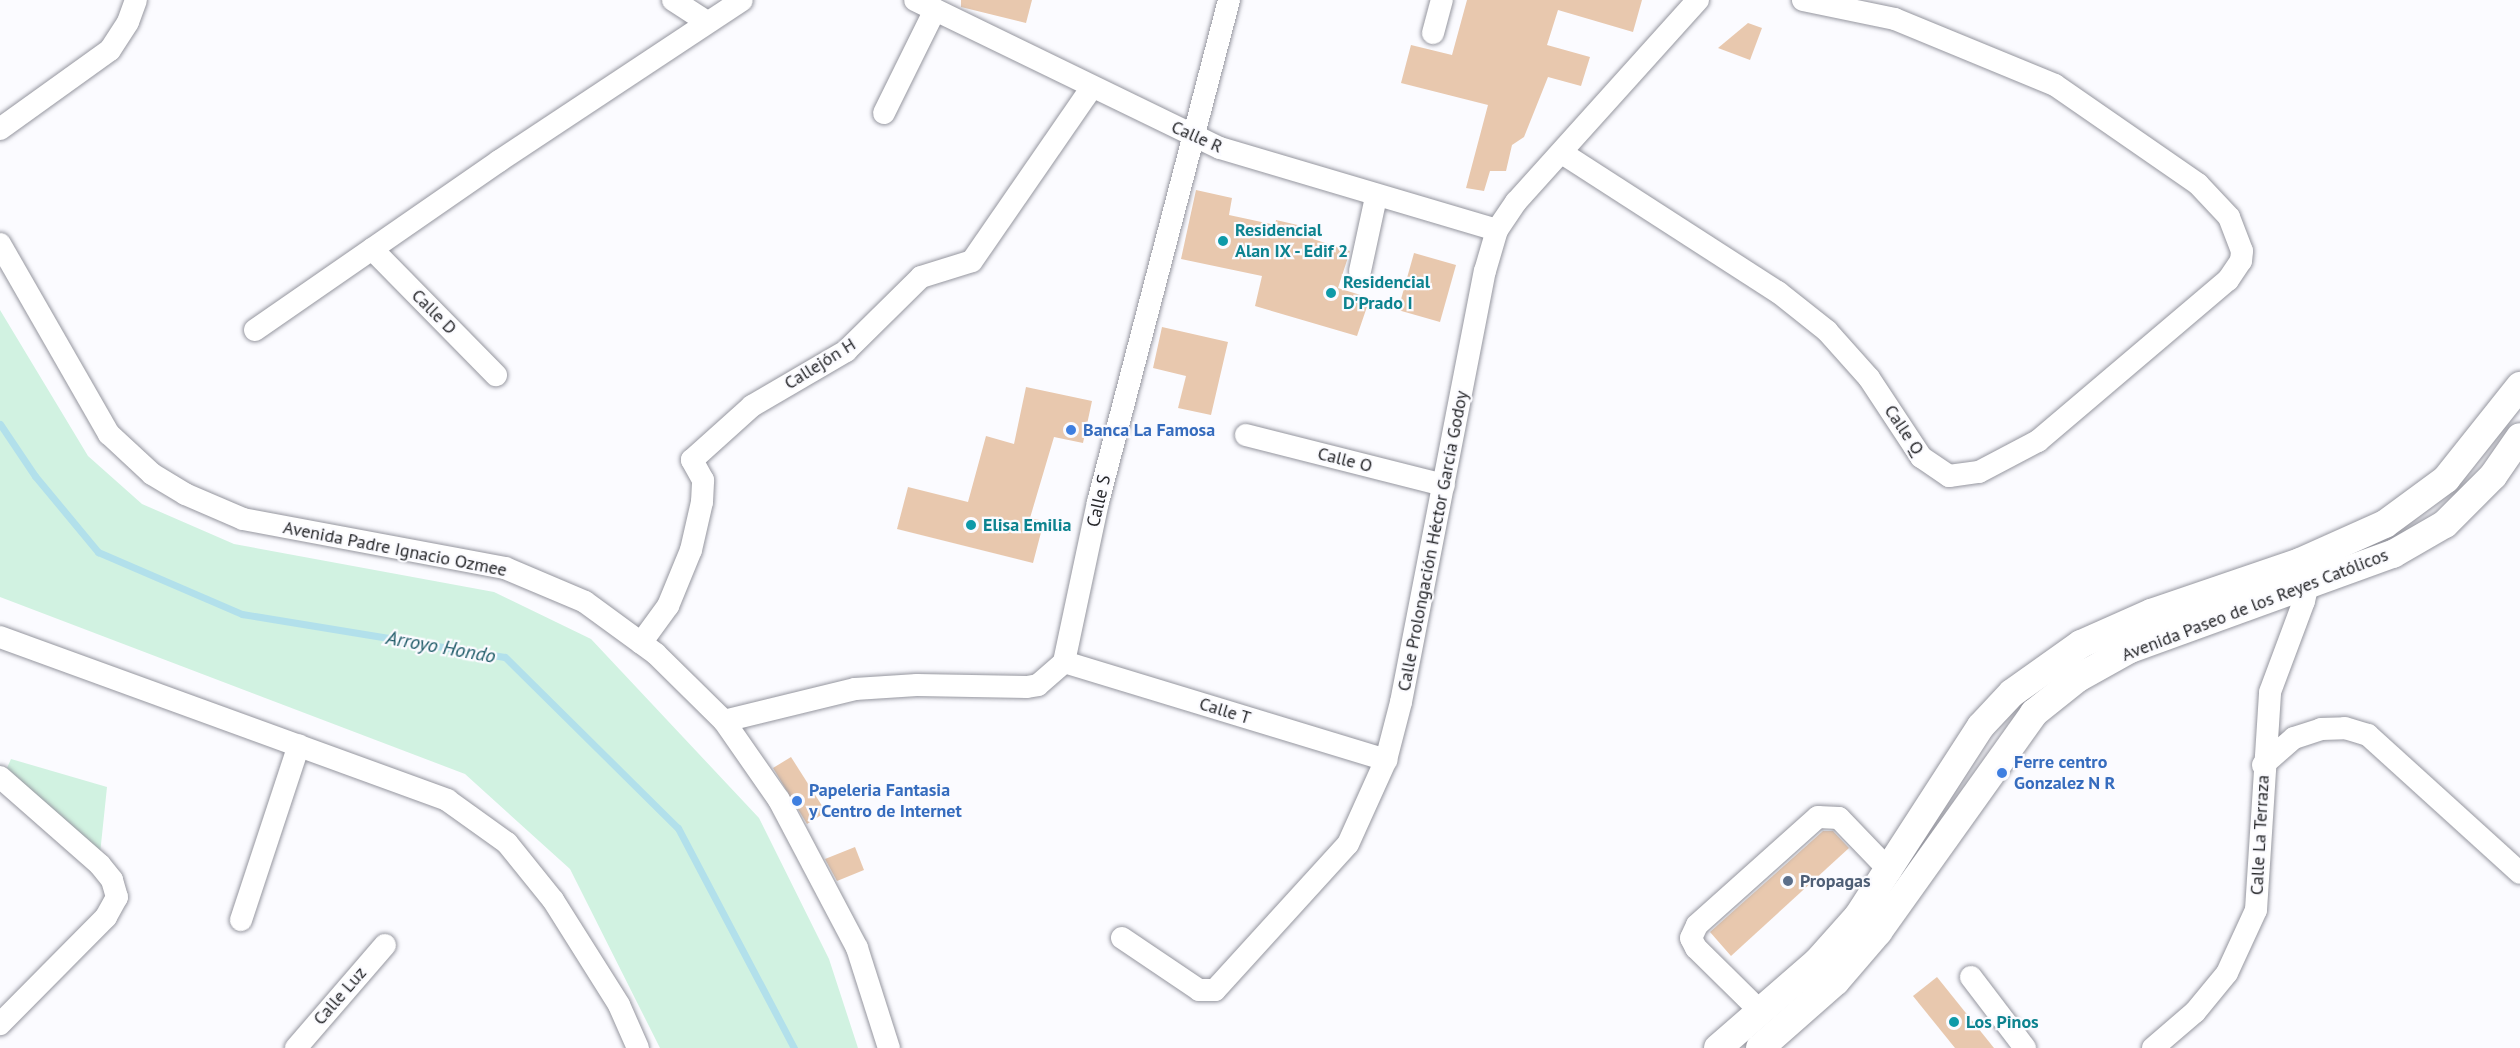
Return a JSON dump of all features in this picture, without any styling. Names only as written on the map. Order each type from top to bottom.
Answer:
[{"type":"main road","name":"Avenida Paseo de los Reyes Católicos","points":[[1760,1048],[1836,981],[1878,932],[2034,713],[2078,678],[2130,649],[2303,575],[2412,506],[2446,479],[2520,386]]},
{"type":"main road","name":"Avenida Paseo de los Reyes Católicos","points":[[1718,1048],[1817,962],[1890,872],[1981,726],[2012,693],[2047,666],[2081,644],[2151,613],[2393,554],[2445,524],[2493,476],[2520,437]]},
{"type":"street","points":[[0,129],[110,50],[128,22],[136,0]]},
{"type":"street","points":[[673,0],[706,22]]},
{"type":"street","points":[[255,330],[706,22],[742,0]]},
{"type":"street","name":"Calle R","points":[[915,0],[1195,137],[1376,197],[1497,230]]},
{"type":"street","name":"Calle S","points":[[1064,662],[1098,502],[1229,0]]},
{"type":"street","points":[[1433,33],[1442,0]]},
{"type":"street","name":"Calle Prolongación Héctor García Godoy","points":[[1122,938],[1199,990],[1215,990],[1348,844],[1386,760],[1401,702],[1485,271],[1497,230],[1516,202],[1698,0]]},
{"type":"street","points":[[1803,0],[1897,9]]},
{"type":"street","name":"Calle Q","points":[[1562,153],[1778,292],[1827,331],[1869,378],[1921,457],[1949,476],[1979,472],[2038,441],[2228,280],[2241,261],[2242,250],[2229,217],[2198,184],[2055,85],[1897,9]]},
{"type":"street","points":[[884,113],[935,10]]},
{"type":"street","name":"Callejón H","points":[[641,643],[668,606],[691,550],[702,502],[703,480],[692,460],[753,406],[846,351],[921,277],[972,261],[1092,87]]},
{"type":"street","points":[[1360,272],[1376,197]]},
{"type":"street","name":"Avenida Padre Ignacio Ozmee","points":[[0,244],[109,434],[152,474],[185,494],[243,519],[505,568],[585,602],[641,643],[724,721],[779,800],[857,948],[889,1048]]},
{"type":"street","name":"Calle D","points":[[372,249],[496,375]]},
{"type":"street","name":"Calle O","points":[[1246,435],[1444,485]]},
{"type":"street","name":"Calle La Terraza","points":[[2153,1048],[2195,1012],[2228,973],[2244,942],[2256,910],[2261,868],[2263,765],[2274,673],[2303,575]]},
{"type":"street","points":[[0,637],[447,800],[507,843],[553,900],[619,1005],[638,1048]]},
{"type":"street","points":[[724,721],[855,689],[917,685],[1027,687],[1038,685],[1064,662]]},
{"type":"street","name":"Calle T","points":[[1064,662],[1386,760]]},
{"type":"street","points":[[2263,765],[2294,738],[2321,729],[2345,728],[2368,735],[2520,873]]},
{"type":"street","points":[[241,920],[299,745]]},
{"type":"street","points":[[0,777],[100,865],[112,880],[117,897],[106,917],[0,1024]]},
{"type":"street","points":[[1761,1012],[1696,948],[1691,938],[1697,924],[1818,817],[1839,818],[1890,872]]},
{"type":"street","name":"Calle Luz","points":[[296,1048],[385,945]]},
{"type":"street","points":[[1971,977],[2025,1048]]},
{"type":"green space","points":[[0,310],[88,456],[142,504],[234,544],[494,592],[591,639],[759,818],[829,959],[858,1048],[660,1048],[570,869],[465,774],[0,597]]},
{"type":"green space","points":[[11,759],[107,787],[100,854],[7,768]]},
{"type":"building","points":[[961,0],[1032,0],[1026,23],[961,7]]},
{"type":"building","points":[[1467,0],[1642,0],[1633,32],[1558,10],[1547,45],[1590,57],[1581,86],[1548,77],[1524,137],[1512,145],[1506,171],[1490,171],[1484,191],[1466,188],[1488,105],[1401,83],[1411,45],[1452,55]]},
{"type":"building","points":[[1748,23],[1762,28],[1750,60],[1718,48]]},
{"type":"building","points":[[1196,190],[1232,198],[1229,215],[1275,225],[1276,220],[1315,229],[1313,239],[1350,251],[1338,288],[1370,298],[1357,336],[1255,306],[1262,276],[1181,259]]},
{"type":"building","points":[[1414,253],[1456,265],[1440,322],[1398,310]]},
{"type":"building","points":[[1162,327],[1228,342],[1211,415],[1178,408],[1186,376],[1153,368]]},
{"type":"building","points":[[1026,387],[1092,401],[1083,443],[1054,437],[1030,518],[1044,521],[1033,563],[897,529],[908,487],[968,502],[986,436],[1014,444]]},
{"type":"building","points":[[791,757],[826,812],[807,824],[773,768]]},
{"type":"building","points":[[1823,831],[1833,831],[1849,848],[1731,956],[1710,932]]},
{"type":"building","points":[[855,847],[864,870],[837,881],[825,859]]},
{"type":"building","name":"Los Pinos","points":[[1937,977],[1994,1048],[1955,1048],[1913,996]]},
{"type":"waterway","name":"Arroyo Hondo","points":[[0,424],[35,476],[98,552],[242,614],[505,657],[678,828],[794,1048]]},
{"type":"place","name":"Residencial Alan IX - Edif 2","points":[[1223,241]]},
{"type":"place","name":"Residencial D'Prado I","points":[[1331,293]]},
{"type":"place","name":"Banca La Famosa","points":[[1071,430]]},
{"type":"place","name":"Elisa Emilia","points":[[971,525]]},
{"type":"place","name":"Ferre centro Gonzalez N R","points":[[2002,773]]},
{"type":"place","name":"Papeleria Fantasia y Centro de Internet","points":[[797,801]]},
{"type":"place","name":"Propagas","points":[[1788,881]]},
{"type":"place","name":"Los Pinos","points":[[1954,1022]]}]
